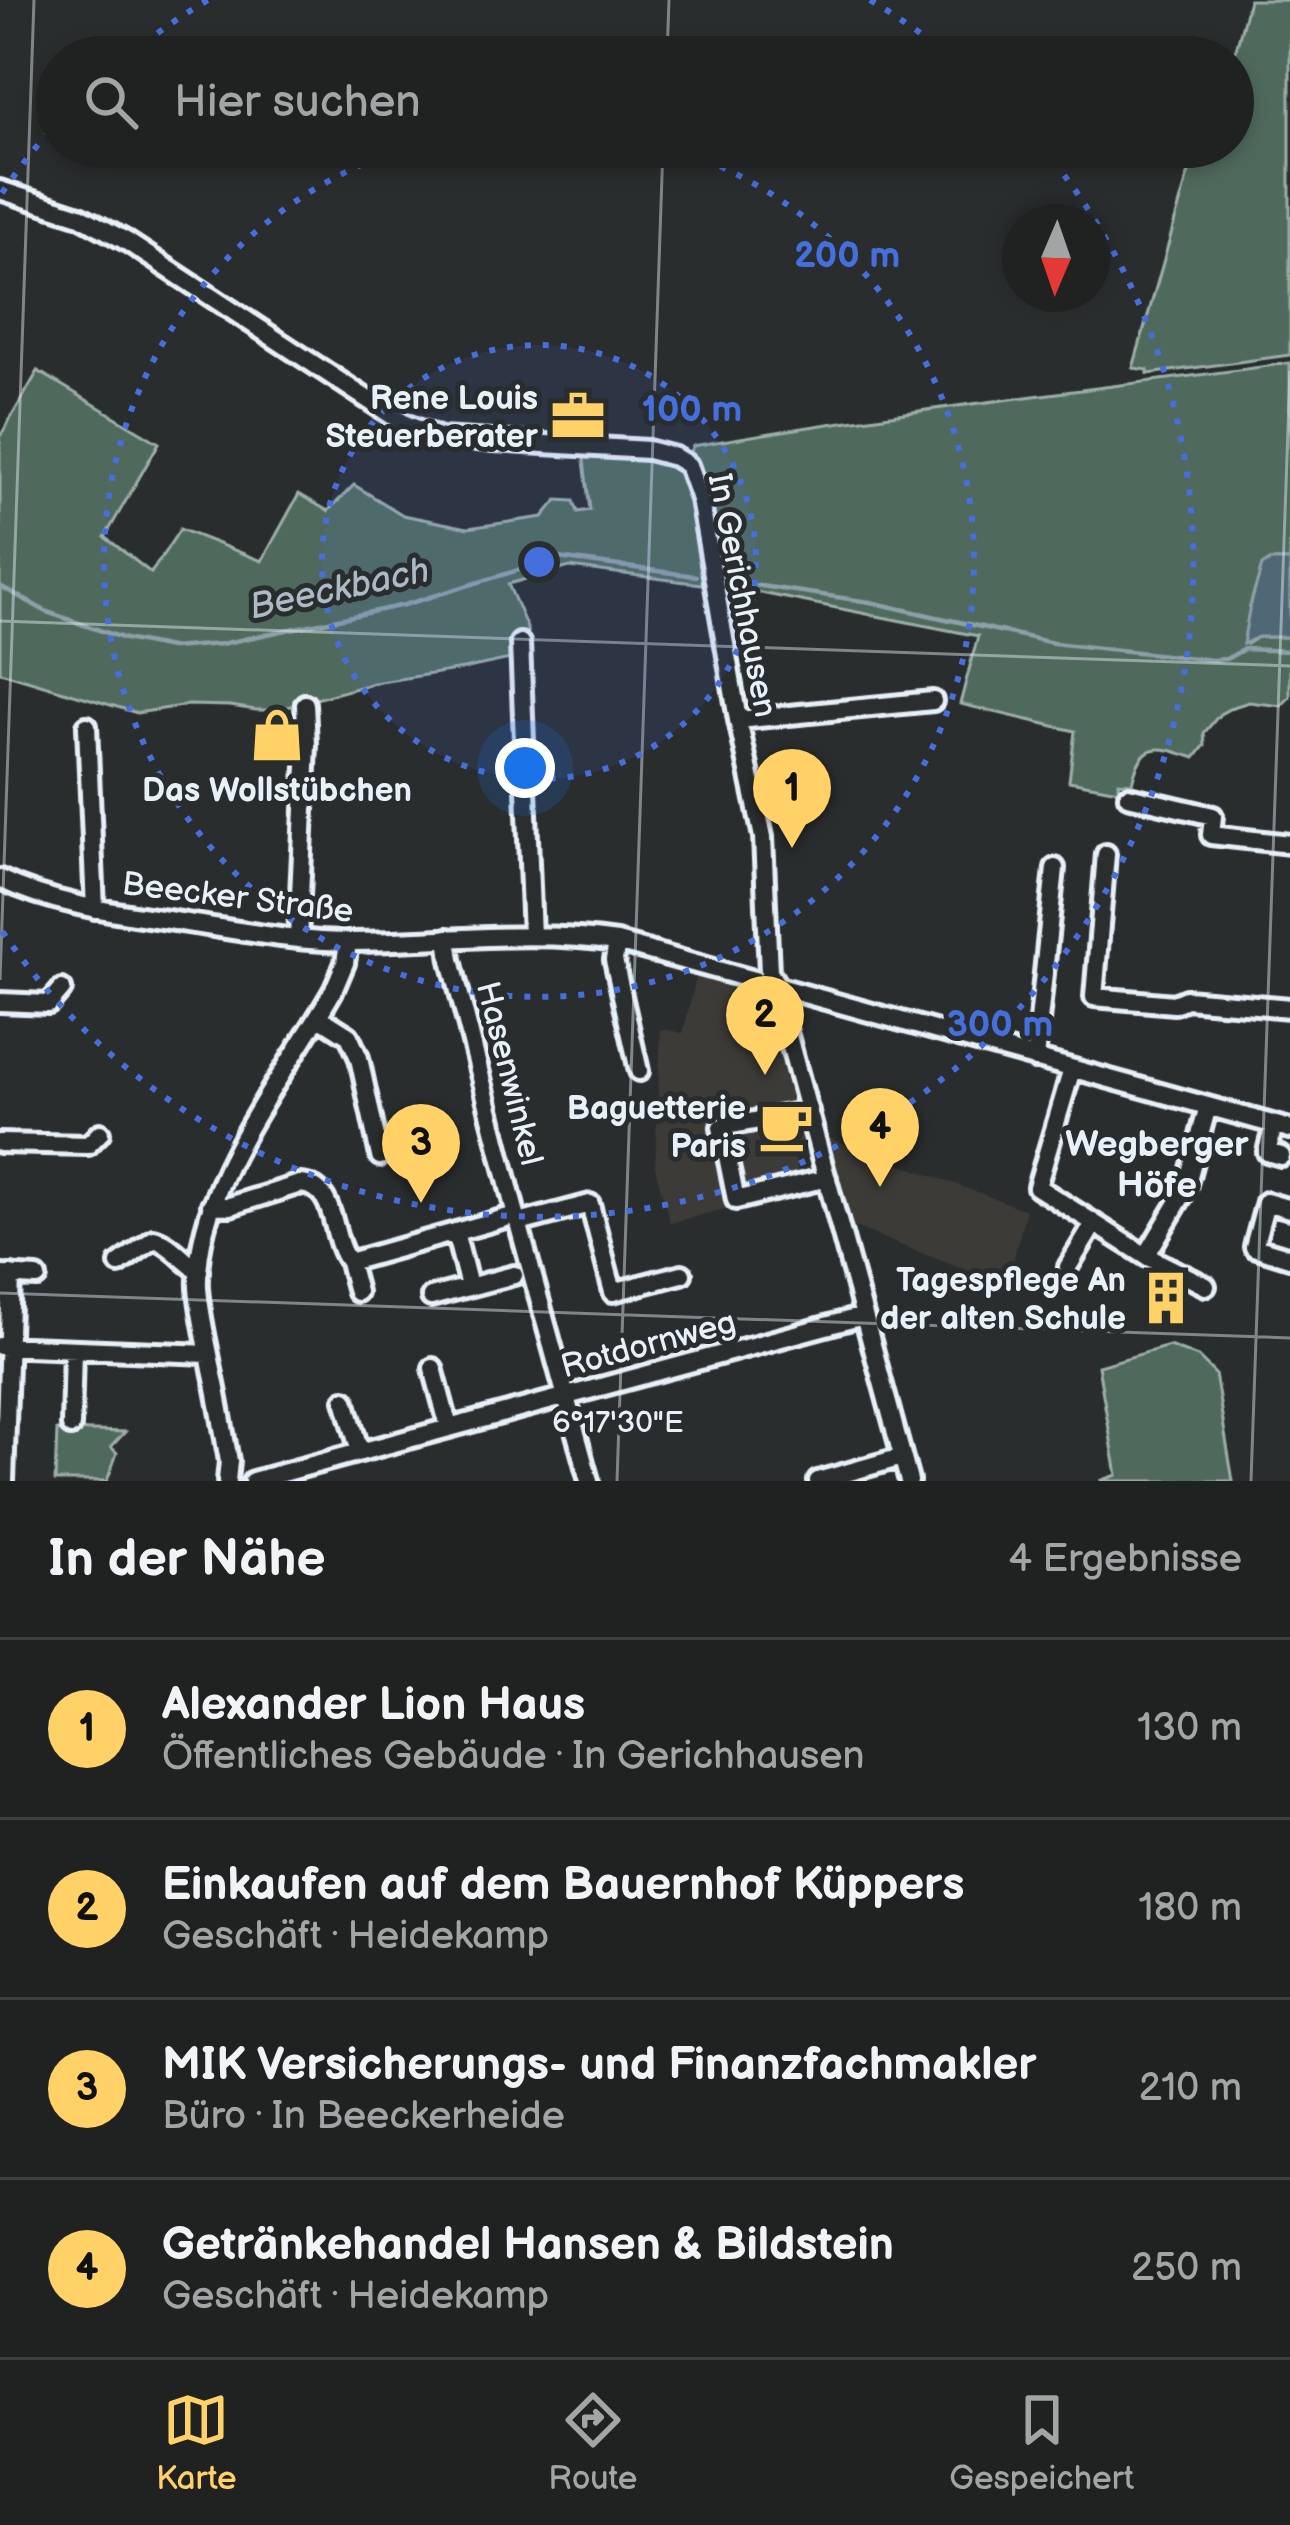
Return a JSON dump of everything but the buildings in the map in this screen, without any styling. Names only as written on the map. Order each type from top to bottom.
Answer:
[{"type":"street","name":"In Gerichhausen","points":[[0,190],[80,216],[126,241],[405,424],[431,435],[648,451],[686,462],[700,499],[763,837],[770,972],[779,987],[785,1025],[808,1088],[809,1112],[909,1481]]},
{"type":"street","points":[[520,644],[532,936]]},
{"type":"street","points":[[738,720],[933,701]]},
{"type":"street","points":[[298,939],[307,762],[305,704]]},
{"type":"street","points":[[87,726],[95,909]]},
{"type":"street","points":[[1128,796],[1213,816],[1211,835],[1290,844]]},
{"type":"street","points":[[1106,854],[1094,997],[1174,1004],[1186,999],[1290,1009]]},
{"type":"street","points":[[1035,1059],[1055,868]]},
{"type":"street","name":"Beecker Straße","points":[[0,880],[45,898],[95,909],[298,939],[349,942],[532,936],[617,942],[1282,1127]]},
{"type":"street","name":"Hasenwinkel","points":[[448,938],[447,960],[589,1481]]},
{"type":"street","points":[[226,1481],[229,1461],[201,1314],[199,1271],[211,1205],[226,1169],[352,963],[349,942]]},
{"type":"street","points":[[617,942],[614,960],[639,1071]]},
{"type":"street","points":[[0,1003],[49,1004],[62,989]]},
{"type":"street","points":[[319,1017],[349,1036],[354,1047],[380,1156]]},
{"type":"street","points":[[1072,1069],[1037,1187],[1146,1256],[1206,1286]]},
{"type":"street","points":[[1146,1256],[1185,1191],[1208,1106]]},
{"type":"street","points":[[809,1112],[721,1127],[736,1200],[827,1178]]},
{"type":"street","points":[[1281,1156],[1267,1152],[1282,1127]]},
{"type":"street","points":[[0,1143],[88,1145],[100,1133]]},
{"type":"street","points":[[211,1205],[230,1206],[300,1184],[322,1191],[357,1292]]},
{"type":"street","points":[[1290,1209],[1266,1202],[1254,1246],[1290,1258]]},
{"type":"street","points":[[349,1262],[455,1232],[590,1204],[613,1292],[682,1274]]},
{"type":"street","points":[[1068,1267],[1094,1224]]},
{"type":"street","points":[[455,1232],[469,1286]]},
{"type":"street","points":[[119,1264],[154,1239],[199,1271]]},
{"type":"street","points":[[4,1481],[6,1275],[37,1277]]},
{"type":"street","points":[[430,1297],[514,1275]]},
{"type":"street","name":"Rotdornweg","points":[[253,1481],[863,1316]]},
{"type":"street","points":[[5,1346],[209,1354]]},
{"type":"street","points":[[70,1426],[73,1349]]},
{"type":"street","points":[[433,1368],[448,1427]]},
{"type":"street","points":[[345,1400],[360,1453]]},
{"type":"street","points":[[818,1481],[902,1457]]},
{"type":"shaded area","points":[[696,978],[744,991],[768,1014],[806,1153],[794,1157],[802,1189],[670,1223],[655,1167],[661,1029],[683,1033]]},
{"type":"shaded area","points":[[829,1138],[1026,1210],[1010,1272],[986,1278],[854,1227]]},
{"type":"green space","points":[[1249,0],[1290,0],[1290,355],[1148,374],[1148,370],[1133,368],[1190,168],[1254,168],[1254,36],[1239,36]]},
{"type":"green space","points":[[1290,363],[1290,561],[1270,561],[1264,570],[1252,600],[1244,643],[1258,637],[1290,637],[1290,697],[1281,706],[1249,702],[1220,714],[1204,733],[1205,745],[1195,758],[1162,749],[1147,753],[1132,783],[1119,782],[1118,790],[1069,781],[1075,731],[960,704],[978,636],[740,589],[570,567],[508,584],[527,628],[529,655],[374,683],[276,710],[188,705],[137,713],[0,672],[0,437],[38,371],[159,443],[105,537],[151,573],[180,529],[262,561],[299,494],[328,511],[354,485],[403,515],[468,528],[543,517],[557,500],[574,501],[578,512],[590,510],[583,452],[655,456],[681,467],[693,446],[767,433]]},
{"type":"green space","points":[[1169,1346],[1198,1357],[1215,1374],[1233,1481],[1100,1481],[1117,1475],[1098,1366]]},
{"type":"green space","points":[[57,1430],[125,1432],[111,1447],[117,1453],[107,1481],[55,1481]]},
{"type":"water","points":[[1290,561],[1290,637],[1258,637],[1243,644],[1262,566]]},
{"type":"waterway","name":"Beeckbach","points":[[0,586],[47,612],[125,639],[170,648],[221,644],[404,605],[558,558],[696,576]]},
{"type":"waterway","name":"Beeckbach","points":[[741,583],[870,602],[1053,643],[1212,660],[1226,659],[1244,649],[1290,651]]},
{"type":"place","name":"Rene Louis Steuerberater","points":[[578,416]]},
{"type":"place","name":"Das Wollstübchen","points":[[277,735]]},
{"type":"place","name":"Alexander Lion Haus","points":[[792,848]]},
{"type":"place","name":"Einkaufen auf dem Bauernhof Küppers","points":[[765,1075]]},
{"type":"place","name":"Baguetterie Paris","points":[[786,1126]]},
{"type":"place","name":"Getränkehandel Hansen & Bildstein","points":[[880,1187]]},
{"type":"place","name":"MIK Versicherungs- und Finanzfachmakler","points":[[421,1203]]},
{"type":"place","name":"Tagespflege An der alten Schule","points":[[1166,1298]]},
{"type":"district","name":"Wegberger Höfe","points":[[1157,1164]]}]
